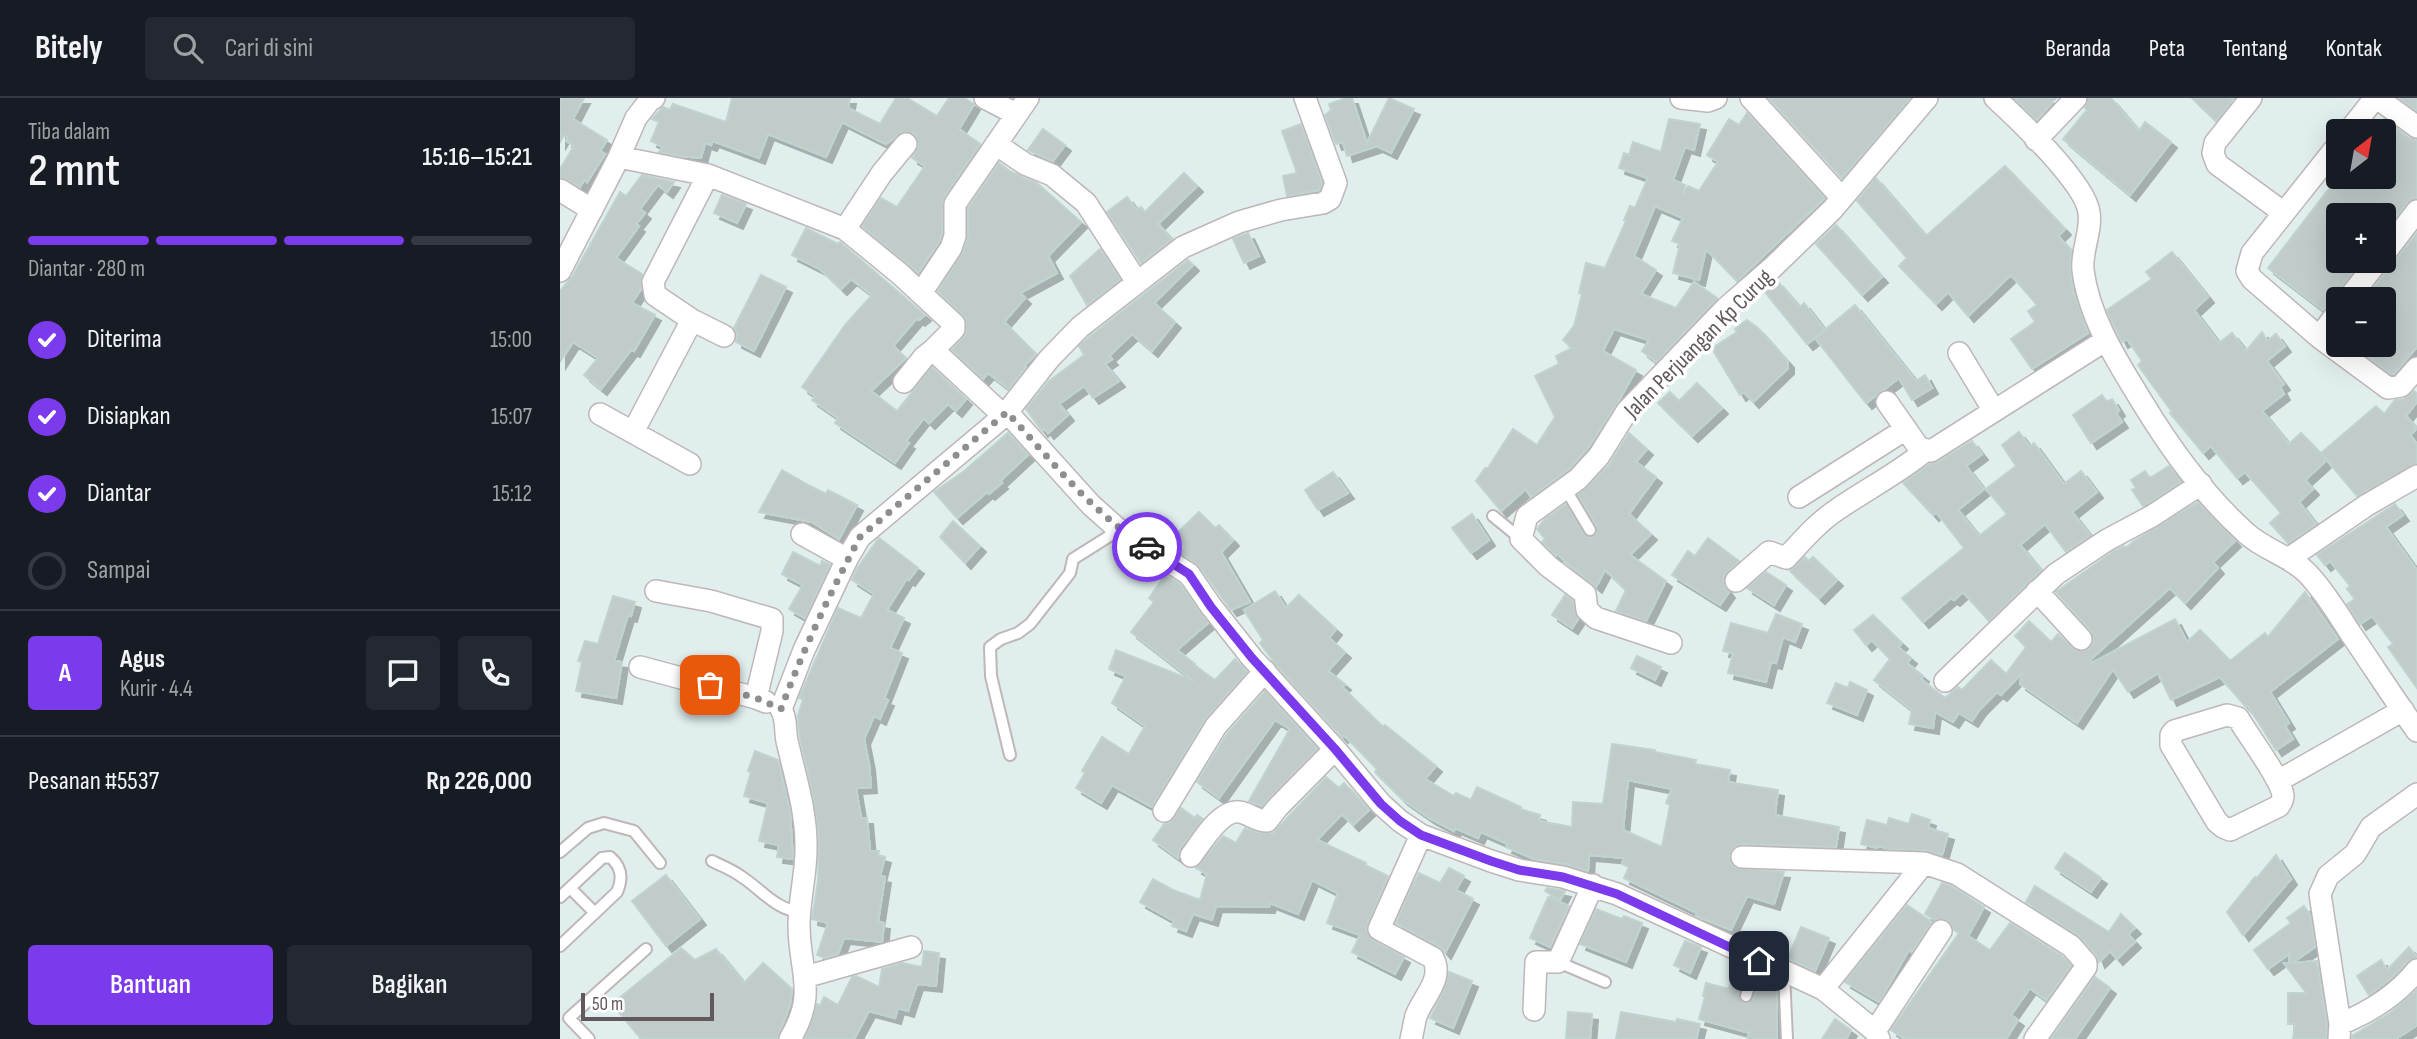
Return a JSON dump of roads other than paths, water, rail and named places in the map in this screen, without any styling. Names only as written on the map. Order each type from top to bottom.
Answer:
[{"type":"street","points":[[560,271],[619,157],[636,118],[654,98]]},
{"type":"street","points":[[921,293],[951,248],[955,236],[956,204],[1022,106],[985,98]]},
{"type":"street","points":[[781,709],[804,650],[860,537],[1005,414],[1049,359],[1080,327],[1183,247],[1207,234],[1281,210],[1323,203],[1330,199],[1336,183],[1305,98]]},
{"type":"street","points":[[1681,98],[1708,101],[1716,98]]},
{"type":"street","points":[[1751,98],[1842,198]]},
{"type":"street","name":"Jalan Perjuangan Kp Curug","points":[[1521,539],[1527,516],[1578,479],[1599,456],[1627,411],[1726,308],[1782,259],[1842,198],[1927,98]]},
{"type":"street","points":[[1995,98],[2080,191],[2089,212],[2083,268],[2088,293],[2106,340],[2165,438],[2200,484],[2245,533],[2307,573],[2417,731]]},
{"type":"street","points":[[2036,140],[2076,98]]},
{"type":"street","points":[[2251,98],[2215,142],[2213,153],[2217,163],[2284,213]]},
{"type":"street","points":[[2359,119],[2376,98],[2417,127]]},
{"type":"street","points":[[845,229],[882,173],[906,144]]},
{"type":"street","points":[[996,144],[1025,164],[1052,175],[1076,193],[1086,203],[1137,282]]},
{"type":"street","points":[[619,157],[708,175],[845,229],[954,324],[954,329],[924,356],[904,382]]},
{"type":"street","points":[[2326,160],[2252,253],[2247,271],[2252,279],[2319,337],[2388,388],[2402,386],[2417,368]]},
{"type":"street","points":[[708,175],[653,282],[655,295],[692,320],[724,336]]},
{"type":"street","points":[[560,190],[592,210]]},
{"type":"street","points":[[2396,238],[2417,211]]},
{"type":"street","points":[[2357,287],[2369,273]]},
{"type":"street","points":[[633,432],[692,320]]},
{"type":"street","points":[[2319,337],[2326,328]]},
{"type":"street","points":[[1887,402],[1919,448],[1931,451],[2106,340]]},
{"type":"street","points":[[933,350],[1005,414],[1091,505],[1131,538],[1189,574],[1211,607],[1381,804],[1421,835],[1519,870],[1563,877],[1617,894],[1823,989],[1877,1035],[1941,931]]},
{"type":"street","points":[[1959,353],[1994,411]]},
{"type":"street","points":[[600,414],[690,464]]},
{"type":"street","points":[[1799,497],[1906,429]]},
{"type":"street","points":[[1736,581],[1769,552],[1786,558],[1836,510],[1898,472],[1924,451]]},
{"type":"street","points":[[2288,559],[2378,498],[2417,476]]},
{"type":"street","points":[[1945,681],[2056,574],[2200,484]]},
{"type":"street","points":[[802,534],[847,559]]},
{"type":"street","points":[[1521,539],[1548,566],[1585,594],[1587,610],[1596,618],[1671,643]]},
{"type":"street","points":[[656,591],[711,601],[772,620],[772,631],[756,698]]},
{"type":"street","points":[[2037,591],[2081,639]]},
{"type":"street","points":[[640,667],[756,698],[781,709],[786,718],[786,738],[802,799],[806,851],[800,912],[800,945],[806,999],[803,1013],[790,1039]]},
{"type":"street","points":[[1164,811],[1216,726],[1265,671]]},
{"type":"street","points":[[2278,781],[2403,710]]},
{"type":"street","points":[[2234,715],[2278,781],[2283,793],[2279,806],[2230,830],[2223,827],[2171,745],[2171,735],[2174,731],[2234,715]]},
{"type":"street","points":[[1191,856],[1212,827],[1232,812],[1239,811],[1267,821],[1335,749]]},
{"type":"street","points":[[2417,794],[2371,827],[2355,854],[2328,876],[2320,894],[2339,1031],[2405,985],[2417,970]]},
{"type":"street","points":[[1414,1027],[1435,980],[1436,964],[1433,958],[1379,929],[1421,835]]},
{"type":"street","points":[[1742,857],[1924,863],[1957,874],[2071,946],[2086,963],[2081,975],[2035,1039]]},
{"type":"street","points":[[1823,989],[1924,863]]},
{"type":"street","points":[[1534,1010],[1536,962],[1558,962],[1593,886]]},
{"type":"street","points":[[805,977],[911,947]]},
{"type":"lane","points":[[1565,488],[1590,530]]},
{"type":"lane","points":[[1493,516],[1521,539]]},
{"type":"lane","points":[[1010,754],[991,676],[990,647],[1030,624],[1070,573],[1073,559],[1131,538]]},
{"type":"lane","points":[[560,852],[588,828],[604,823],[634,831],[660,863]]},
{"type":"lane","points":[[560,897],[602,858],[610,858],[617,863],[621,872],[617,891],[560,946]]},
{"type":"lane","points":[[712,861],[741,876],[775,904],[789,911],[800,912]]},
{"type":"lane","points":[[570,888],[595,913]]},
{"type":"lane","points":[[589,1039],[563,1016],[646,949]]},
{"type":"lane","points":[[1746,996],[1759,961]]},
{"type":"lane","points":[[1558,962],[1605,982]]},
{"type":"lane","points":[[1784,973],[1787,1039]]}]
